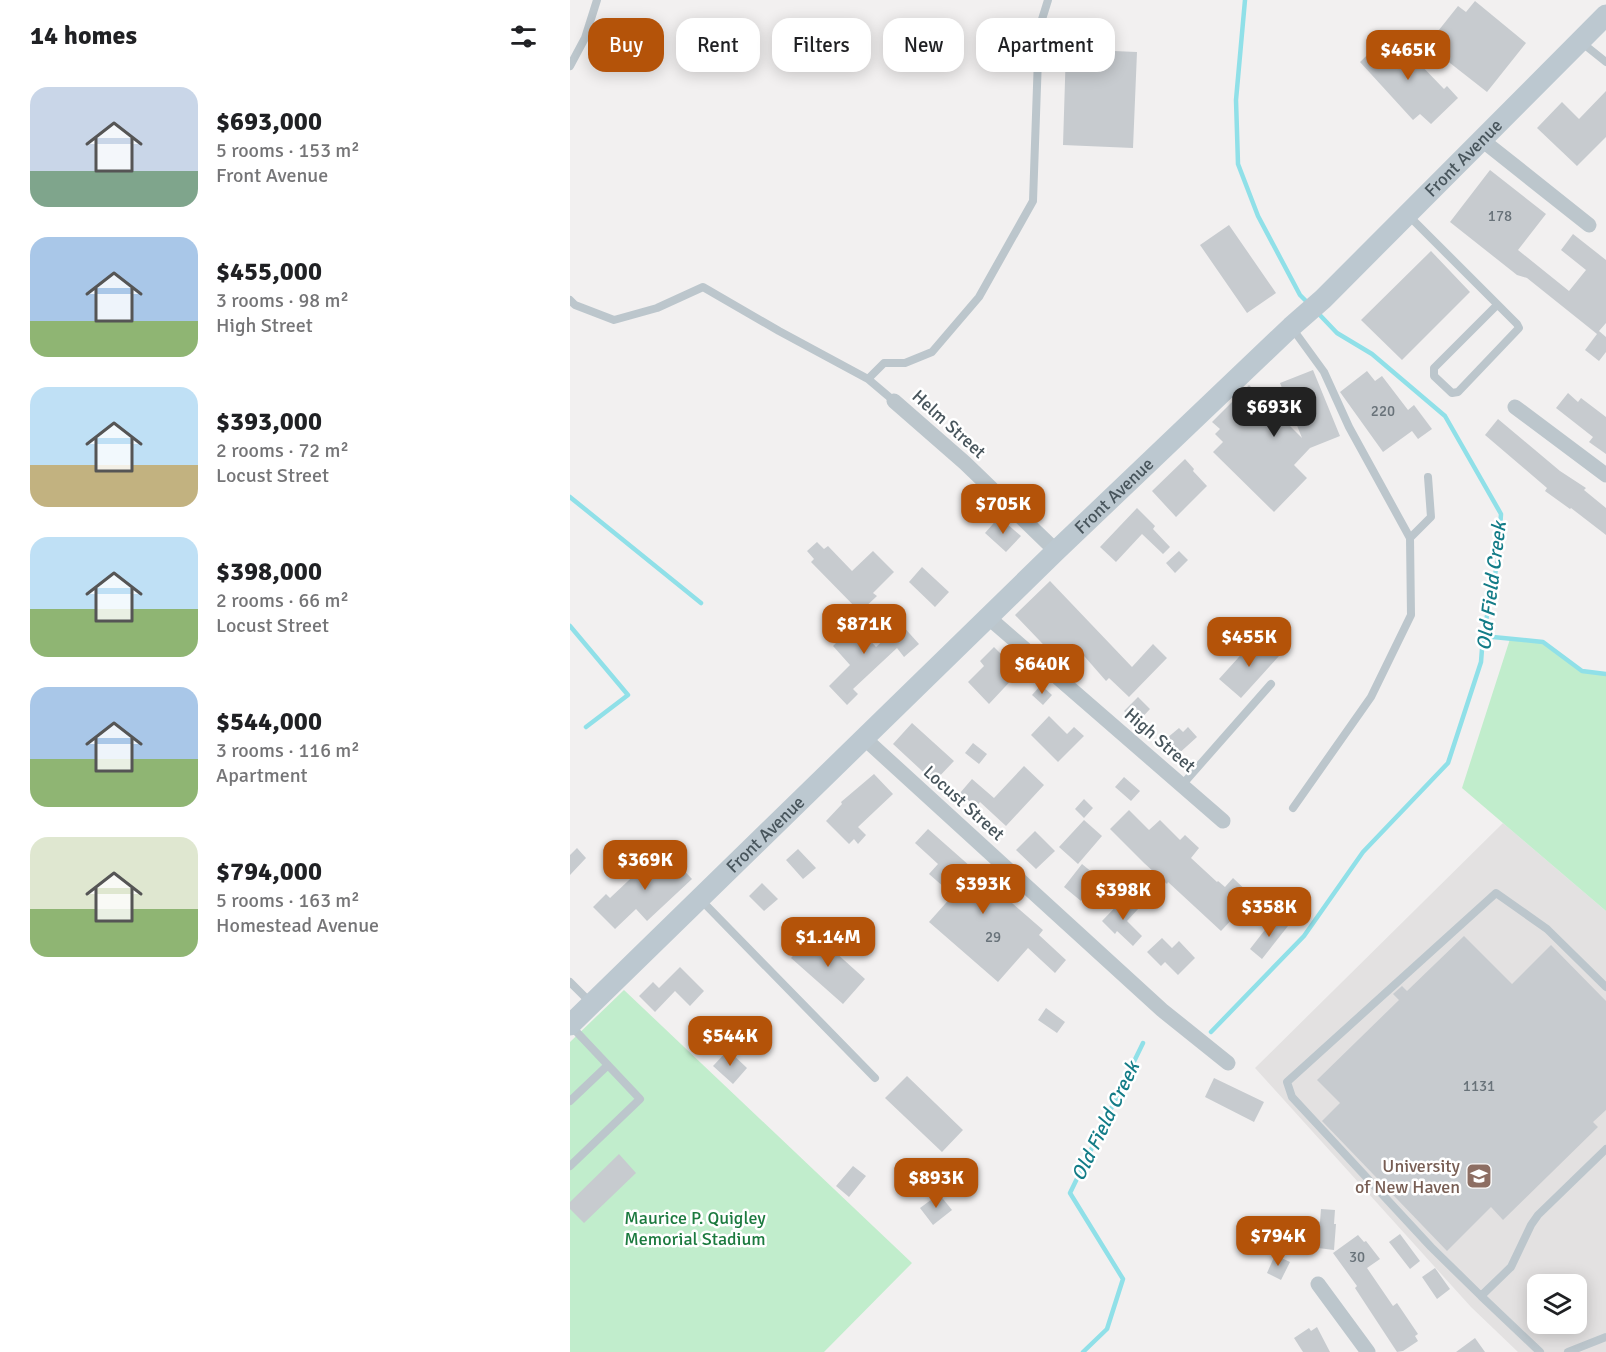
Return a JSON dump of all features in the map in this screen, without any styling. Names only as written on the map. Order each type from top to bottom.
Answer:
[{"type":"street","name":"Front Avenue","points":[[570,1025],[1056,551],[1323,299],[1606,15]]},
{"type":"street","points":[[1482,140],[1589,225]]},
{"type":"street","name":"Helm Street","points":[[894,401],[965,463],[1056,551]]},
{"type":"street","points":[[1515,407],[1606,475]]},
{"type":"street","name":"High Street","points":[[989,618],[1223,821]]},
{"type":"street","name":"Locust Street","points":[[864,738],[1161,1010],[1228,1063]]},
{"type":"street","points":[[1318,1284],[1368,1352]]},
{"type":"lane","points":[[570,66],[585,38],[597,0]]},
{"type":"lane","points":[[868,379],[885,363],[905,363],[932,352],[979,297],[1032,201],[1039,29],[1048,0]]},
{"type":"lane","points":[[1580,41],[1606,62]]},
{"type":"lane","points":[[1408,215],[1517,324],[1518,330],[1458,392],[1452,393],[1434,376],[1434,368],[1497,305]]},
{"type":"lane","points":[[570,300],[574,305],[615,320],[657,308],[703,287],[868,379],[894,401]]},
{"type":"lane","points":[[1293,807],[1371,697],[1411,615],[1410,538],[1349,427],[1299,320]]},
{"type":"lane","points":[[1410,538],[1431,517],[1428,477]]},
{"type":"lane","points":[[1182,785],[1271,684]]},
{"type":"lane","points":[[1540,1352],[1431,1247],[1292,1098],[1287,1082],[1496,893],[1547,929],[1606,987]]},
{"type":"lane","points":[[700,898],[875,1078]]},
{"type":"lane","points":[[570,982],[592,1004]]},
{"type":"lane","points":[[570,1025],[640,1099],[570,1166]]},
{"type":"lane","points":[[570,1101],[608,1065]]},
{"type":"lane","points":[[1481,1296],[1510,1267],[1538,1215],[1606,1149]]},
{"type":"lane","points":[[1568,1352],[1606,1337]]},
{"type":"shaded area","name":"University of New Haven","points":[[1503,823],[1606,911],[1606,1352],[1518,1352],[1471,1307],[1255,1068]]},
{"type":"green space","points":[[1510,639],[1543,642],[1582,671],[1606,674],[1606,911],[1462,788]]},
{"type":"green space","name":"Maurice P. Quigley Memorial Stadium","points":[[624,990],[912,1263],[824,1352],[570,1352],[570,1042]]},
{"type":"building","points":[[1475,1],[1526,43],[1487,92],[1427,45],[1458,6],[1466,12]]},
{"type":"building","points":[[1390,33],[1444,89],[1447,86],[1458,98],[1431,124],[1420,114],[1413,120],[1360,62]]},
{"type":"building","points":[[1115,51],[1137,52],[1133,148],[1063,145],[1065,72],[1115,72]]},
{"type":"building","points":[[1606,91],[1606,137],[1577,166],[1537,128],[1562,102],[1579,119]]},
{"type":"building","points":[[1490,170],[1546,214],[1518,250],[1569,291],[1586,270],[1561,250],[1573,234],[1606,260],[1606,323],[1599,331],[1606,337],[1606,352],[1599,361],[1585,350],[1597,334],[1527,278],[1517,275],[1450,222]]},
{"type":"building","points":[[1229,225],[1276,293],[1247,313],[1200,245]]},
{"type":"building","points":[[1431,251],[1470,292],[1402,360],[1361,320]]},
{"type":"building","points":[[1313,370],[1340,436],[1310,448],[1294,465],[1307,478],[1274,512],[1213,452],[1223,442],[1215,434],[1220,429],[1212,422],[1249,385],[1302,438],[1280,383]]},
{"type":"building","points":[[1367,371],[1375,381],[1382,376],[1408,410],[1414,405],[1432,429],[1418,439],[1412,431],[1383,452],[1340,392]]},
{"type":"building","points":[[1568,393],[1578,402],[1581,398],[1606,417],[1606,454],[1589,442],[1593,437],[1556,408]]},
{"type":"building","points":[[1498,419],[1560,471],[1586,488],[1584,490],[1606,508],[1606,535],[1545,491],[1547,488],[1485,435]]},
{"type":"building","points":[[1185,459],[1207,486],[1176,517],[1152,491]]},
{"type":"building","points":[[1137,508],[1155,526],[1153,529],[1170,547],[1163,554],[1142,534],[1116,562],[1100,547]]},
{"type":"building","points":[[999,517],[1021,536],[1006,552],[985,533]]},
{"type":"building","points":[[817,542],[824,549],[828,546],[852,571],[873,551],[894,572],[873,593],[877,596],[860,612],[811,562],[814,559],[807,551]]},
{"type":"building","points":[[1179,551],[1188,560],[1175,573],[1166,563]]},
{"type":"building","points":[[922,567],[949,592],[935,607],[909,582]]},
{"type":"building","points":[[1050,581],[1132,667],[1153,644],[1167,658],[1129,697],[1109,678],[1106,681],[1078,649],[1062,664],[1015,615]]},
{"type":"building","points":[[847,616],[876,647],[901,624],[919,644],[904,657],[897,648],[853,689],[858,694],[847,705],[829,686],[850,665],[833,646],[836,643],[828,634]]},
{"type":"building","points":[[1257,637],[1279,656],[1241,698],[1219,679]]},
{"type":"building","points":[[994,647],[1019,672],[989,704],[968,682],[984,666],[980,661]]},
{"type":"building","points":[[1041,685],[1052,695],[1043,705],[1032,695]]},
{"type":"building","points":[[1138,697],[1150,709],[1137,723],[1124,711]]},
{"type":"building","points":[[1049,716],[1067,734],[1074,727],[1084,736],[1058,762],[1031,735]]},
{"type":"building","points":[[912,723],[954,761],[934,782],[893,744]]},
{"type":"building","points":[[1188,727],[1197,737],[1176,756],[1167,746],[1171,742],[1167,738],[1179,728],[1183,732]]},
{"type":"building","points":[[973,743],[987,754],[979,764],[965,753]]},
{"type":"building","points":[[1024,766],[1044,785],[1006,826],[980,802],[976,807],[960,793],[972,779],[994,798]]},
{"type":"building","points":[[874,774],[893,794],[858,827],[866,835],[858,844],[854,839],[849,844],[826,821],[842,804],[841,802]]},
{"type":"building","points":[[1124,777],[1140,791],[1131,801],[1115,787]]},
{"type":"building","points":[[1084,799],[1093,808],[1084,818],[1075,809]]},
{"type":"building","points":[[1129,810],[1149,830],[1160,820],[1180,840],[1185,835],[1199,848],[1191,858],[1217,882],[1225,887],[1233,878],[1253,897],[1221,931],[1144,863],[1110,829]]},
{"type":"building","points":[[1084,820],[1102,836],[1078,864],[1059,847]]},
{"type":"building","points":[[928,829],[988,882],[994,876],[1010,889],[1004,896],[1043,930],[1039,935],[1066,960],[1055,973],[1028,948],[998,982],[929,922],[953,895],[929,874],[938,864],[915,843]]},
{"type":"building","points":[[1035,831],[1055,851],[1036,869],[1016,850]]},
{"type":"building","points":[[577,848],[586,858],[570,875],[570,855]]},
{"type":"building","points":[[663,848],[692,879],[647,921],[636,909],[615,929],[593,907],[606,894],[610,898]]},
{"type":"building","points":[[798,849],[816,868],[803,879],[786,860]]},
{"type":"building","points":[[1082,864],[1099,878],[1081,901],[1064,887]]},
{"type":"building","points":[[762,883],[778,899],[764,911],[749,896]]},
{"type":"building","points":[[1126,896],[1139,908],[1127,921],[1142,936],[1133,946],[1117,931],[1115,934],[1102,921]]},
{"type":"building","points":[[1275,917],[1288,926],[1262,959],[1250,949]]},
{"type":"building","points":[[814,933],[865,979],[843,1004],[791,958]]},
{"type":"building","points":[[1464,936],[1512,984],[1551,945],[1606,1001],[1606,1110],[1593,1122],[1598,1127],[1503,1220],[1491,1207],[1447,1251],[1322,1121],[1340,1103],[1317,1080],[1399,1000],[1393,994],[1402,986],[1407,991]]},
{"type":"building","points":[[1162,938],[1172,948],[1179,941],[1195,958],[1178,975],[1165,962],[1161,966],[1147,952]]},
{"type":"building","points":[[680,967],[704,991],[690,1006],[675,991],[655,1012],[639,996],[653,982],[659,988]]},
{"type":"building","points":[[1046,1008],[1065,1022],[1057,1033],[1038,1020]]},
{"type":"building","points":[[728,1050],[747,1068],[733,1084],[713,1066]]},
{"type":"building","points":[[907,1076],[963,1130],[942,1152],[885,1098]]},
{"type":"building","points":[[1214,1078],[1264,1102],[1254,1122],[1205,1097]]},
{"type":"building","points":[[619,1154],[636,1173],[584,1223],[570,1209],[570,1202]]},
{"type":"building","points":[[853,1166],[866,1176],[849,1197],[836,1186]]},
{"type":"building","points":[[939,1194],[952,1210],[933,1225],[920,1208]]},
{"type":"building","points":[[1321,1209],[1335,1210],[1334,1250],[1318,1248],[1318,1242],[1308,1241],[1311,1221],[1320,1222]]},
{"type":"building","points":[[1400,1234],[1420,1261],[1410,1269],[1389,1242]]},
{"type":"building","points":[[1358,1235],[1364,1242],[1366,1241],[1380,1259],[1367,1268],[1393,1306],[1397,1303],[1418,1334],[1415,1336],[1418,1341],[1403,1351],[1397,1352],[1355,1288],[1357,1286],[1333,1253]]},
{"type":"building","points":[[1275,1255],[1290,1262],[1281,1280],[1267,1273]]},
{"type":"building","points":[[1435,1268],[1450,1289],[1437,1299],[1422,1277]]},
{"type":"building","points":[[1317,1327],[1330,1352],[1303,1352],[1294,1338],[1309,1328],[1311,1331]]},
{"type":"building","points":[[1475,1338],[1485,1352],[1456,1352]]},
{"type":"waterway","name":"Old Field Creek","points":[[1245,0],[1236,100],[1238,164],[1258,216],[1300,295],[1308,303]]},
{"type":"waterway","name":"Old Field Creek","points":[[1211,1032],[1304,936],[1363,852],[1448,763],[1481,662],[1483,636],[1498,559],[1501,514],[1445,416],[1372,354],[1337,333],[1316,311]]},
{"type":"waterway","points":[[570,497],[701,603]]},
{"type":"waterway","points":[[570,626],[628,695],[586,727]]},
{"type":"waterway","points":[[1483,636],[1543,642],[1582,671],[1606,674]]},
{"type":"waterway","name":"Old Field Creek","points":[[1083,1352],[1107,1329],[1123,1279],[1070,1193],[1143,1043]]},
{"type":"place","name":"University of New Haven","points":[[1479,1176]]}]
